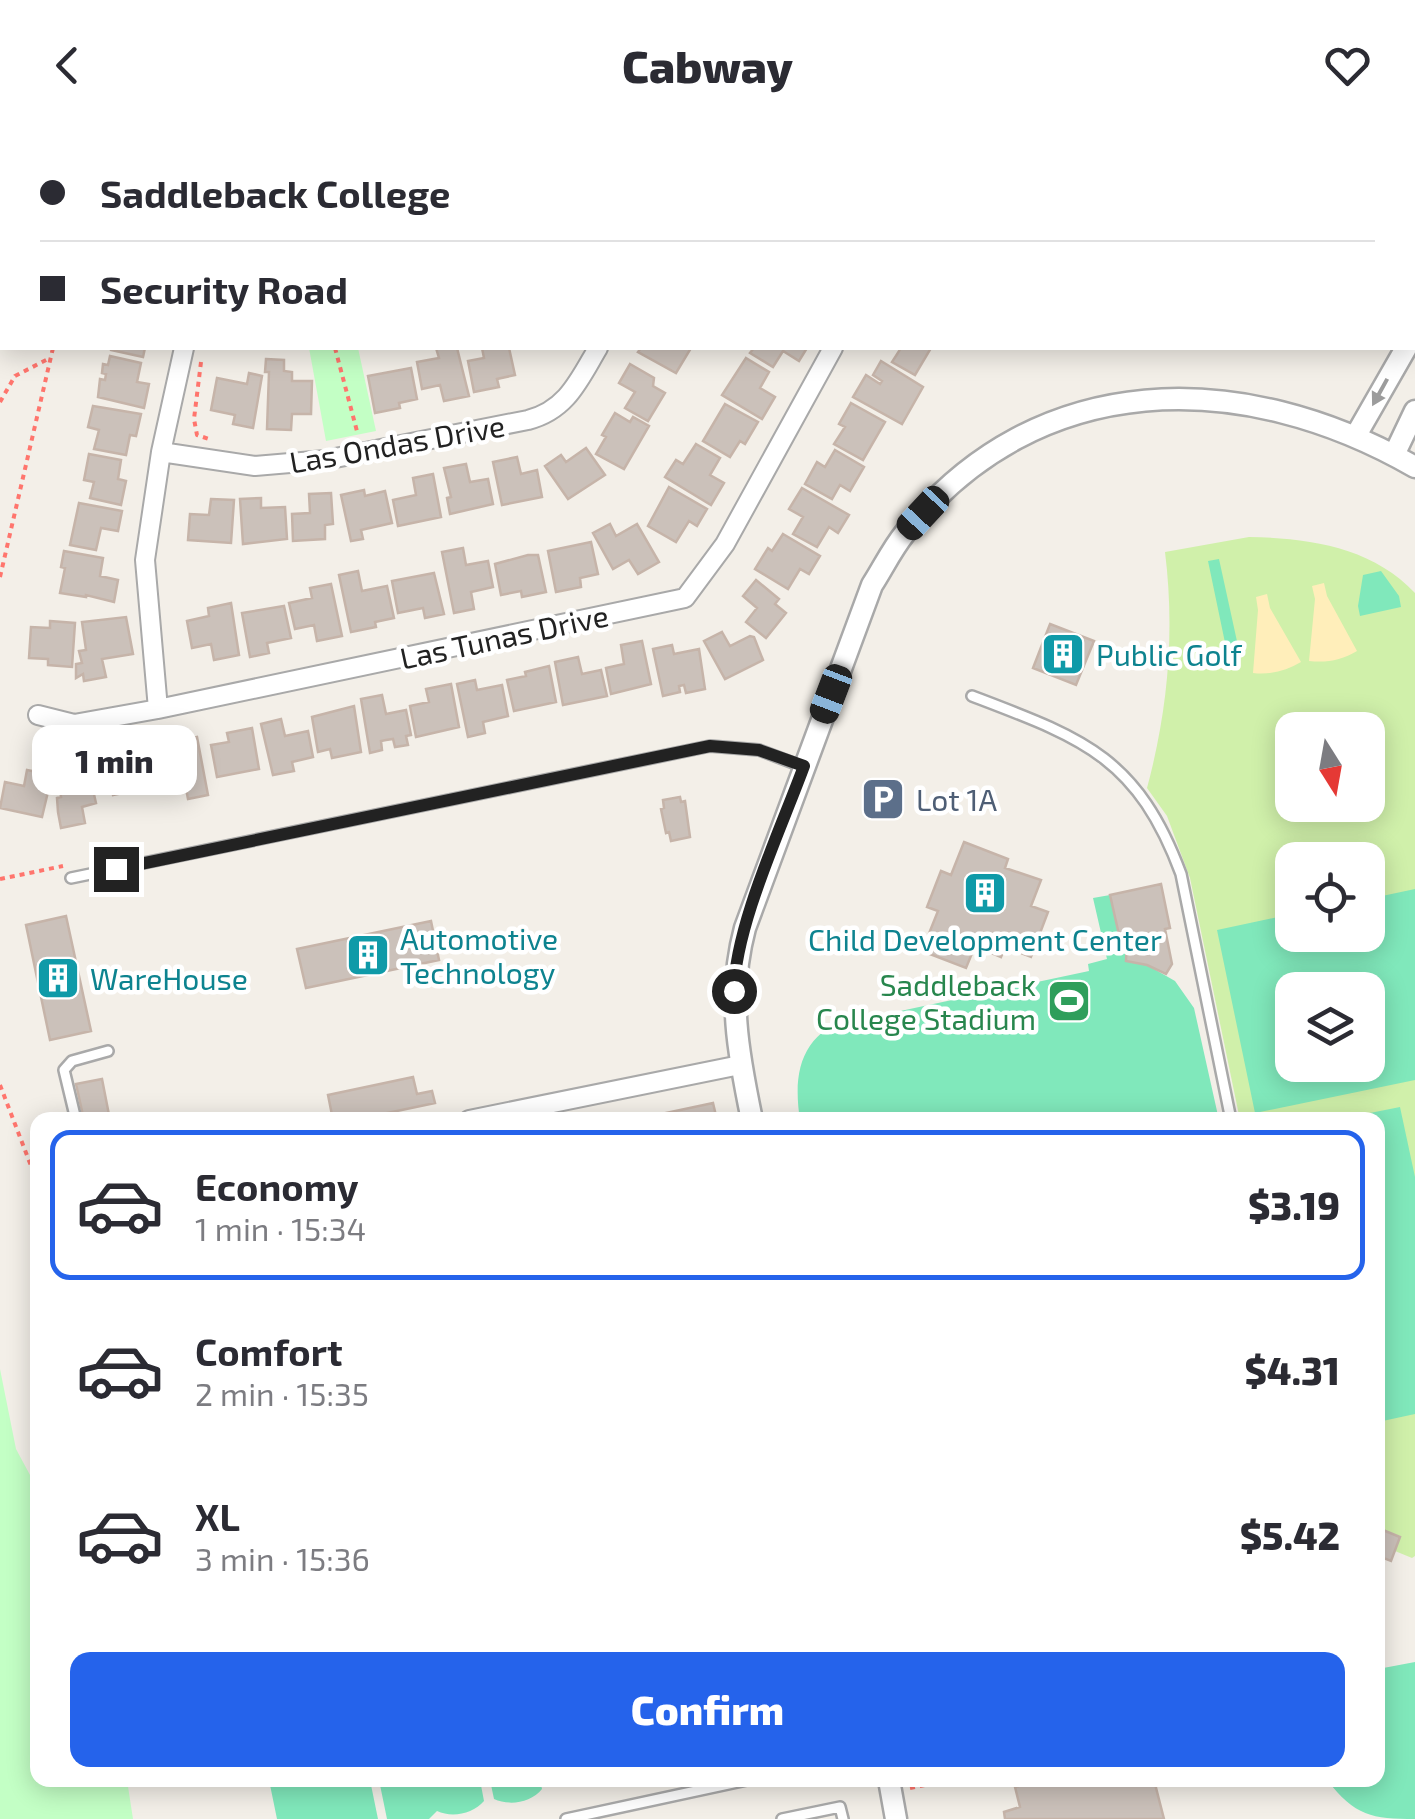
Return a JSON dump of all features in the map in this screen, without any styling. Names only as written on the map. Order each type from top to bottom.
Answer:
[{"type":"street","points":[[158,709],[144,560],[161,452],[184,350]]},
{"type":"street","name":"Las Ondas Drive","points":[[161,452],[255,466],[325,460],[528,420],[544,416],[566,401],[597,350]]},
{"type":"street","name":"Las Tunas Drive","points":[[38,715],[74,724],[158,709],[685,598],[726,544],[831,350]]},
{"type":"street","points":[[1355,437],[1405,350]]},
{"type":"street","points":[[750,1112],[740,1066],[734,991],[737,959],[872,585],[903,535],[943,492],[1010,442],[1070,416],[1174,397],[1264,407],[1307,418],[1415,467]]},
{"type":"street","points":[[1394,455],[1415,411]]},
{"type":"street","points":[[541,1112],[740,1066]]},
{"type":"street","points":[[890,1787],[896,1819]]},
{"type":"lane","points":[[972,696],[1086,742],[1124,775],[1148,803],[1168,838],[1180,874],[1229,1112]]},
{"type":"lane","points":[[71,878],[710,746],[759,750],[804,766]]},
{"type":"lane","points":[[74,1112],[64,1070],[72,1061],[108,1052]]},
{"type":"lane","points":[[572,1818],[700,1787]]},
{"type":"lane","points":[[782,1819],[840,1807],[842,1819]]},
{"type":"path","points":[[0,226],[0,261]]},
{"type":"path","points":[[0,576],[52,350]]},
{"type":"path","points":[[202,350],[194,419],[198,435],[214,442]]},
{"type":"path","points":[[337,350],[359,438],[365,436]]},
{"type":"path","points":[[0,402],[15,376],[50,358]]},
{"type":"path","points":[[0,879],[63,865],[71,878]]},
{"type":"path","points":[[0,1086],[30,1163]]},
{"type":"green space","points":[[309,350],[358,350],[376,431],[326,441]]},
{"type":"green space","points":[[1249,537],[1317,543],[1359,555],[1398,577],[1415,593],[1412,1558],[1395,1551],[1400,1536],[1385,1531],[1385,1112],[1238,1112],[1190,878],[1167,816],[1147,788],[1168,671],[1165,552]]},
{"type":"green space","points":[[1219,559],[1240,655],[1228,657],[1208,561]]},
{"type":"green space","points":[[1381,571],[1399,596],[1401,607],[1360,616],[1363,575]]},
{"type":"green space","points":[[1415,889],[1415,1080],[1255,1112],[1217,930],[1275,918],[1275,952],[1385,952],[1385,895]]},
{"type":"green space","name":"Saddleback College Stadium","points":[[1110,895],[1120,939],[1127,938],[1147,965],[1175,981],[1194,1008],[1217,1112],[799,1112],[798,1084],[805,1054],[824,1031],[838,1022],[856,1015],[858,1020],[1089,971],[1088,964],[1107,959],[1093,898]]},
{"type":"green space","points":[[1400,1107],[1415,1177],[1415,1414],[1385,1420],[1385,1112],[1375,1112]]},
{"type":"green space","points":[[0,1369],[16,1449],[30,1475],[30,1787],[128,1787],[133,1819],[0,1819]]},
{"type":"green space","points":[[1415,1662],[1415,1819],[1365,1813],[1334,1787],[1385,1787],[1385,1668]]},
{"type":"green space","points":[[270,1787],[371,1787],[378,1819],[277,1819]]},
{"type":"green space","points":[[380,1787],[481,1787],[484,1801],[462,1814],[437,1811],[429,1819],[387,1819]]},
{"type":"green space","points":[[491,1787],[542,1787],[537,1794],[520,1802],[494,1799]]},
{"type":"sand","points":[[1324,583],[1357,651],[1334,660],[1309,661],[1315,599],[1312,586]]},
{"type":"sand","points":[[1267,594],[1270,608],[1301,662],[1278,672],[1253,673],[1256,597]]},
{"type":"building","points":[[111,350],[145,350],[143,357]]},
{"type":"building","points":[[437,350],[458,350],[469,396],[444,401],[440,385],[422,389],[417,362],[439,358]]},
{"type":"building","points":[[482,350],[509,350],[515,375],[497,379],[499,387],[474,392],[468,361],[484,358]]},
{"type":"building","points":[[640,350],[690,350],[676,373]]},
{"type":"building","points":[[752,350],[806,350],[799,361],[783,351],[773,367],[750,353]]},
{"type":"building","points":[[900,350],[930,350],[915,375],[892,362]]},
{"type":"building","points":[[110,356],[141,363],[137,382],[149,384],[144,408],[98,397],[100,379],[105,380],[106,374],[102,373],[103,364],[108,365]]},
{"type":"building","points":[[746,358],[769,372],[760,388],[775,397],[762,419],[722,395]]},
{"type":"building","points":[[266,359],[284,360],[284,371],[292,372],[292,381],[312,381],[311,414],[292,414],[291,430],[267,429]]},
{"type":"building","points":[[881,361],[923,387],[902,424],[853,397],[866,375],[880,384],[882,381],[873,375]]},
{"type":"building","points":[[630,364],[654,378],[653,386],[665,393],[648,421],[625,408],[635,392],[619,383]]},
{"type":"building","points":[[411,368],[417,399],[399,403],[400,408],[375,413],[368,376]]},
{"type":"building","points":[[249,373],[262,376],[253,428],[233,424],[235,415],[211,410],[217,378],[247,384]]},
{"type":"building","points":[[851,403],[885,422],[863,460],[834,444],[845,427],[839,424]]},
{"type":"building","points":[[725,404],[758,422],[745,444],[740,441],[730,457],[703,441]]},
{"type":"building","points":[[93,406],[141,414],[136,436],[130,435],[126,455],[94,449],[99,430],[88,427]]},
{"type":"building","points":[[615,413],[630,422],[633,417],[649,426],[624,469],[596,454]]},
{"type":"building","points":[[696,444],[720,458],[710,475],[724,483],[711,505],[665,477],[676,460],[683,464]]},
{"type":"building","points":[[586,448],[605,475],[568,499],[545,466],[561,455],[566,462]]},
{"type":"building","points":[[835,450],[864,467],[850,491],[840,485],[832,499],[805,484],[817,462],[825,467]]},
{"type":"building","points":[[89,454],[121,460],[118,479],[126,481],[121,505],[90,498],[94,482],[84,480]]},
{"type":"building","points":[[517,457],[521,474],[537,470],[542,497],[502,505],[493,462]]},
{"type":"building","points":[[466,464],[470,482],[488,479],[493,504],[450,514],[447,498],[451,497],[444,468]]},
{"type":"building","points":[[433,474],[441,517],[398,526],[393,500],[416,495],[413,478]]},
{"type":"building","points":[[669,487],[707,509],[697,526],[689,521],[676,542],[648,526]]},
{"type":"building","points":[[802,488],[849,515],[838,533],[829,527],[817,547],[793,534],[803,517],[789,509]]},
{"type":"building","points":[[364,490],[365,496],[385,491],[392,523],[361,530],[363,539],[351,541],[341,495]]},
{"type":"building","points":[[331,493],[333,524],[325,525],[325,539],[293,541],[292,514],[310,513],[309,494]]},
{"type":"building","points":[[261,498],[261,508],[285,507],[287,539],[243,544],[240,499]]},
{"type":"building","points":[[211,499],[234,500],[231,543],[188,540],[190,514],[209,515]]},
{"type":"building","points":[[79,503],[122,511],[118,531],[101,528],[96,550],[70,545]]},
{"type":"building","points":[[610,524],[616,536],[637,524],[659,562],[638,574],[629,560],[613,569],[593,533]]},
{"type":"building","points":[[783,534],[820,556],[809,574],[800,569],[788,589],[755,569]]},
{"type":"building","points":[[591,542],[598,574],[580,578],[581,587],[556,592],[548,551]]},
{"type":"building","points":[[463,548],[466,565],[488,561],[493,587],[471,592],[474,609],[454,613],[442,552]]},
{"type":"building","points":[[64,551],[103,558],[100,576],[118,580],[114,602],[60,593]]},
{"type":"building","points":[[538,555],[546,592],[522,597],[521,591],[501,595],[495,564]]},
{"type":"building","points":[[358,571],[362,591],[387,586],[394,618],[351,632],[339,575]]},
{"type":"building","points":[[434,573],[444,614],[425,618],[423,608],[398,613],[392,581]]},
{"type":"building","points":[[756,580],[779,599],[775,604],[786,613],[766,638],[746,622],[757,608],[743,596]]},
{"type":"building","points":[[331,584],[342,636],[317,641],[314,625],[295,629],[289,603],[312,598],[310,588]]},
{"type":"building","points":[[231,603],[239,655],[214,660],[211,644],[192,648],[187,621],[209,616],[208,608]]},
{"type":"building","points":[[284,606],[291,638],[267,643],[269,653],[250,657],[242,613]]},
{"type":"building","points":[[126,617],[133,654],[102,659],[106,677],[84,681],[83,674],[76,678],[76,664],[82,663],[79,651],[86,650],[82,622]]},
{"type":"building","points":[[50,621],[75,623],[72,667],[29,658],[31,627],[50,628]]},
{"type":"building","name":"Public Golf","points":[[1050,624],[1094,641],[1076,685],[1033,668]]},
{"type":"building","points":[[722,632],[730,646],[754,637],[763,660],[725,679],[704,641]]},
{"type":"building","points":[[642,641],[651,684],[611,694],[606,668],[624,664],[621,645]]},
{"type":"building","points":[[672,645],[674,654],[699,649],[705,689],[686,693],[684,685],[679,686],[680,692],[663,696],[653,649]]},
{"type":"building","points":[[578,657],[582,674],[601,670],[607,696],[563,705],[555,662]]},
{"type":"building","points":[[549,666],[556,702],[514,711],[507,680]]},
{"type":"building","points":[[475,680],[477,690],[502,685],[508,716],[483,722],[485,733],[468,737],[457,684]]},
{"type":"building","points":[[451,684],[459,727],[416,737],[410,706],[429,702],[426,689]]},
{"type":"building","points":[[382,695],[386,714],[406,710],[411,735],[406,736],[408,745],[395,747],[393,739],[381,741],[382,750],[370,753],[361,699]]},
{"type":"building","points":[[354,706],[361,752],[332,758],[330,749],[318,752],[312,717]]},
{"type":"building","points":[[281,719],[285,736],[308,731],[313,757],[292,762],[294,771],[273,775],[261,724]]},
{"type":"building","points":[[252,728],[259,769],[217,777],[211,745],[229,742],[227,733]]},
{"type":"building","points":[[197,737],[208,795],[188,799],[185,783],[163,789],[157,762],[176,758],[172,742]]},
{"type":"building","points":[[130,754],[131,758],[149,755],[156,786],[113,795],[105,759]]},
{"type":"building","points":[[95,759],[101,789],[93,790],[96,803],[82,807],[85,823],[61,828],[59,780],[77,777],[74,763]]},
{"type":"building","points":[[27,770],[52,775],[42,817],[0,808],[5,782],[24,786]]},
{"type":"building","points":[[680,797],[681,802],[685,801],[690,837],[671,841],[661,809],[663,800]]},
{"type":"building","name":"Child Development Center","points":[[964,842],[1008,859],[1005,868],[1041,880],[1031,906],[1048,912],[1031,957],[1005,947],[1001,957],[975,946],[966,968],[922,951],[938,911],[927,907],[941,871],[951,875]]},
{"type":"building","points":[[1161,884],[1172,964],[1166,974],[1126,961],[1127,938],[1120,939],[1110,895]]},
{"type":"building","name":"WareHouse","points":[[66,916],[91,1031],[50,1040],[26,925]]},
{"type":"building","name":"Automotive Technology","points":[[431,921],[439,960],[306,988],[297,949]]},
{"type":"building","name":"Automotive Technology","points":[[413,1077],[417,1094],[432,1091],[435,1103],[392,1112],[331,1112],[328,1095]]},
{"type":"building","points":[[102,1079],[108,1112],[82,1112],[76,1084]]},
{"type":"building","points":[[713,1103],[715,1112],[671,1112]]},
{"type":"building","points":[[1385,1531],[1400,1537],[1391,1561],[1385,1559]]},
{"type":"building","points":[[1015,1787],[1156,1787],[1164,1819],[1005,1819],[1004,1812],[1020,1807]]},
{"type":"place","name":"Public Golf","points":[[1063,654]]},
{"type":"place","name":"Lot 1A","points":[[883,799]]},
{"type":"place","name":"Child Development Center","points":[[985,893]]},
{"type":"place","name":"Automotive Technology","points":[[368,955]]},
{"type":"place","name":"WareHouse","points":[[58,978]]},
{"type":"place","name":"Saddleback College Stadium","points":[[1069,1001]]},
{"type":"route","points":[[116,869],[710,746],[759,750],[804,766],[746,928],[737,959],[734,991]]}]
